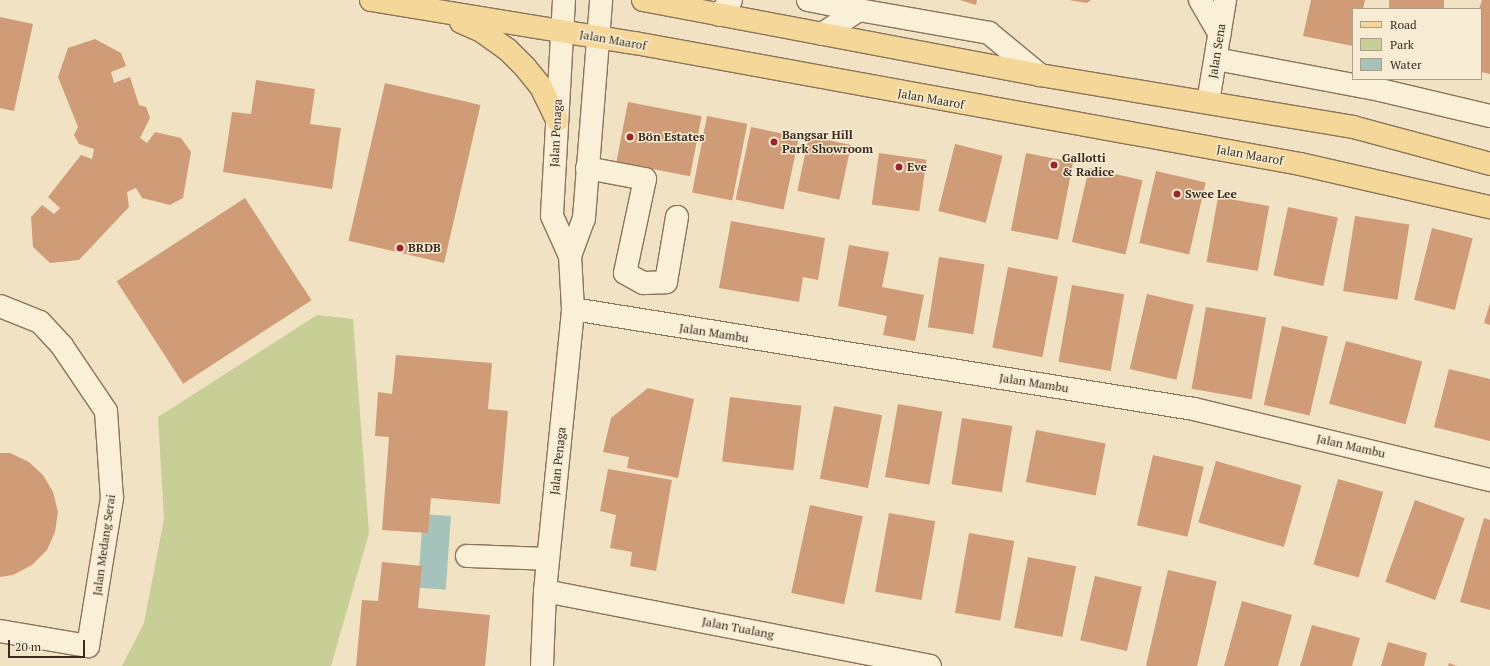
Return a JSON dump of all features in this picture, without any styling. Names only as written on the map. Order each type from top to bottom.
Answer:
[{"type":"main road","name":"Jalan Maarof","points":[[371,0],[598,37],[1300,164],[1490,207]]},
{"type":"main road","points":[[643,0],[725,8],[822,34],[1040,75],[1353,127],[1490,164]]},
{"type":"main road","points":[[439,12],[483,32],[508,50],[541,87],[557,120]]},
{"type":"street","name":"Jalan Penaga","points":[[542,666],[545,591],[573,309],[570,256],[552,216],[564,0]]},
{"type":"street","name":"Jalan Penaga","points":[[570,256],[584,218],[601,0]]},
{"type":"street","points":[[808,0],[989,33],[1040,75]]},
{"type":"street","points":[[1200,0],[1220,34]]},
{"type":"street","name":"Jalan Sena","points":[[1208,102],[1226,0]]},
{"type":"street","points":[[822,34],[859,10]]},
{"type":"street","points":[[1216,59],[1380,90],[1490,116]]},
{"type":"street","points":[[588,168],[645,179],[625,273],[643,283],[666,282],[677,217]]},
{"type":"street","name":"Jalan Medang Serai","points":[[0,306],[40,322],[62,346],[106,411],[112,498],[88,646],[0,631]]},
{"type":"street","name":"Jalan Mambu","points":[[573,309],[1194,409],[1490,480]]},
{"type":"street","points":[[467,556],[548,559]]},
{"type":"street","name":"Jalan Tualang","points":[[545,591],[930,666]]},
{"type":"green space","points":[[317,315],[353,319],[369,533],[331,666],[122,666],[144,623],[164,519],[158,417]]},
{"type":"water","points":[[423,514],[451,516],[446,590],[418,588]]},
{"type":"building","points":[[960,0],[977,0],[976,5]]},
{"type":"building","points":[[1069,0],[1091,0],[1087,3]]},
{"type":"building","points":[[1311,0],[1365,0],[1363,8],[1352,8],[1352,46],[1303,36]]},
{"type":"building","points":[[1389,0],[1444,0],[1444,8],[1389,8]]},
{"type":"building","points":[[1482,0],[1490,0],[1490,74],[1482,72],[1482,8],[1479,8]]},
{"type":"building","points":[[0,17],[33,24],[14,111],[0,108]]},
{"type":"building","points":[[95,39],[121,53],[126,66],[111,72],[114,83],[130,77],[139,105],[146,107],[150,118],[140,138],[147,143],[155,132],[181,138],[191,152],[183,198],[170,205],[142,198],[136,188],[127,192],[129,207],[79,260],[50,263],[33,247],[31,217],[42,205],[54,214],[60,208],[48,197],[81,155],[92,159],[94,149],[79,144],[74,135],[78,127],[58,77],[68,48]]},
{"type":"building","points":[[256,80],[315,89],[310,124],[341,128],[332,189],[223,172],[232,112],[251,114]]},
{"type":"building","points":[[385,83],[480,105],[444,263],[349,241]]},
{"type":"building","points":[[628,102],[702,116],[690,176],[616,162]]},
{"type":"building","points":[[707,116],[747,124],[732,200],[692,193]]},
{"type":"building","points":[[751,127],[799,137],[784,210],[736,199]]},
{"type":"building","points":[[809,136],[851,145],[839,200],[797,191]]},
{"type":"building","points":[[955,144],[1003,156],[986,223],[938,211]]},
{"type":"building","points":[[879,153],[927,160],[919,211],[872,204]]},
{"type":"building","points":[[1026,153],[1073,162],[1058,240],[1011,231]]},
{"type":"building","points":[[1089,168],[1143,180],[1125,254],[1072,242]]},
{"type":"building","points":[[1156,171],[1206,182],[1189,255],[1139,243]]},
{"type":"building","points":[[1218,197],[1269,206],[1258,271],[1207,262]]},
{"type":"building","points":[[245,198],[311,300],[183,384],[117,281]]},
{"type":"building","points":[[1288,207],[1338,218],[1323,286],[1273,275]]},
{"type":"building","points":[[1355,216],[1409,225],[1397,300],[1343,291]]},
{"type":"building","points":[[731,221],[825,238],[818,280],[803,277],[799,302],[719,288]]},
{"type":"building","points":[[1432,228],[1473,238],[1455,310],[1414,300]]},
{"type":"building","points":[[849,245],[889,252],[882,287],[924,295],[915,341],[883,335],[887,316],[838,306]]},
{"type":"building","points":[[939,257],[984,264],[973,334],[928,327]]},
{"type":"building","points":[[1008,267],[1058,277],[1042,357],[992,347]]},
{"type":"building","points":[[1072,285],[1124,294],[1111,371],[1058,362]]},
{"type":"building","points":[[1147,294],[1194,305],[1176,380],[1130,369]]},
{"type":"building","points":[[1490,303],[1490,325],[1484,323]]},
{"type":"building","points":[[1206,307],[1266,318],[1252,399],[1192,389]]},
{"type":"building","points":[[1282,326],[1328,337],[1310,415],[1264,405]]},
{"type":"building","points":[[1346,341],[1422,361],[1405,424],[1329,404]]},
{"type":"building","points":[[396,355],[492,363],[488,409],[508,411],[500,504],[431,498],[428,533],[382,530],[389,437],[375,436],[378,392],[392,394]]},
{"type":"building","points":[[1449,369],[1490,379],[1490,441],[1434,427]]},
{"type":"building","points":[[648,388],[694,399],[678,478],[627,468],[629,457],[603,452],[611,418]]},
{"type":"building","points":[[730,397],[801,406],[794,470],[722,462]]},
{"type":"building","points":[[898,404],[942,412],[929,485],[885,477]]},
{"type":"building","points":[[834,406],[882,415],[868,488],[820,479]]},
{"type":"building","points":[[962,418],[1012,426],[1002,492],[952,484]]},
{"type":"building","points":[[1036,430],[1106,444],[1096,496],[1026,482]]},
{"type":"building","points":[[0,453],[10,453],[29,462],[43,475],[53,492],[58,512],[55,532],[47,550],[32,565],[13,575],[0,577]]},
{"type":"building","points":[[1153,455],[1204,467],[1187,537],[1137,525]]},
{"type":"building","points":[[1216,461],[1302,486],[1284,547],[1198,523]]},
{"type":"building","points":[[608,469],[672,480],[656,571],[630,566],[632,552],[610,548],[616,515],[600,511]]},
{"type":"building","points":[[1338,479],[1383,492],[1359,578],[1313,565]]},
{"type":"building","points":[[1415,500],[1465,518],[1435,600],[1385,582]]},
{"type":"building","points":[[810,505],[863,516],[844,604],[791,593]]},
{"type":"building","points":[[889,513],[935,521],[921,600],[875,592]]},
{"type":"building","points":[[1484,518],[1490,520],[1490,610],[1460,602]]},
{"type":"building","points":[[969,533],[1014,541],[1000,621],[955,613]]},
{"type":"building","points":[[1028,557],[1076,566],[1062,637],[1014,628]]},
{"type":"building","points":[[382,562],[422,566],[418,608],[490,615],[485,666],[356,666],[362,600],[378,601]]},
{"type":"building","points":[[1168,570],[1217,581],[1197,666],[1146,665]]},
{"type":"building","points":[[1095,576],[1142,587],[1127,651],[1080,640]]},
{"type":"building","points":[[1242,601],[1292,615],[1278,666],[1224,666]]},
{"type":"building","points":[[1312,625],[1360,638],[1352,666],[1300,666]]},
{"type":"building","points":[[1388,642],[1427,653],[1424,666],[1381,666]]},
{"type":"building","points":[[1449,663],[1457,666],[1448,666]]},
{"type":"place","name":"Bön Estates","points":[[630,137]]},
{"type":"place","name":"Bangsar Hill Park Showroom","points":[[774,142]]},
{"type":"place","name":"Gallotti & Radice","points":[[1054,165]]},
{"type":"place","name":"Eve","points":[[899,167]]},
{"type":"place","name":"Swee Lee","points":[[1177,194]]},
{"type":"place","name":"BRDB","points":[[400,248]]}]
